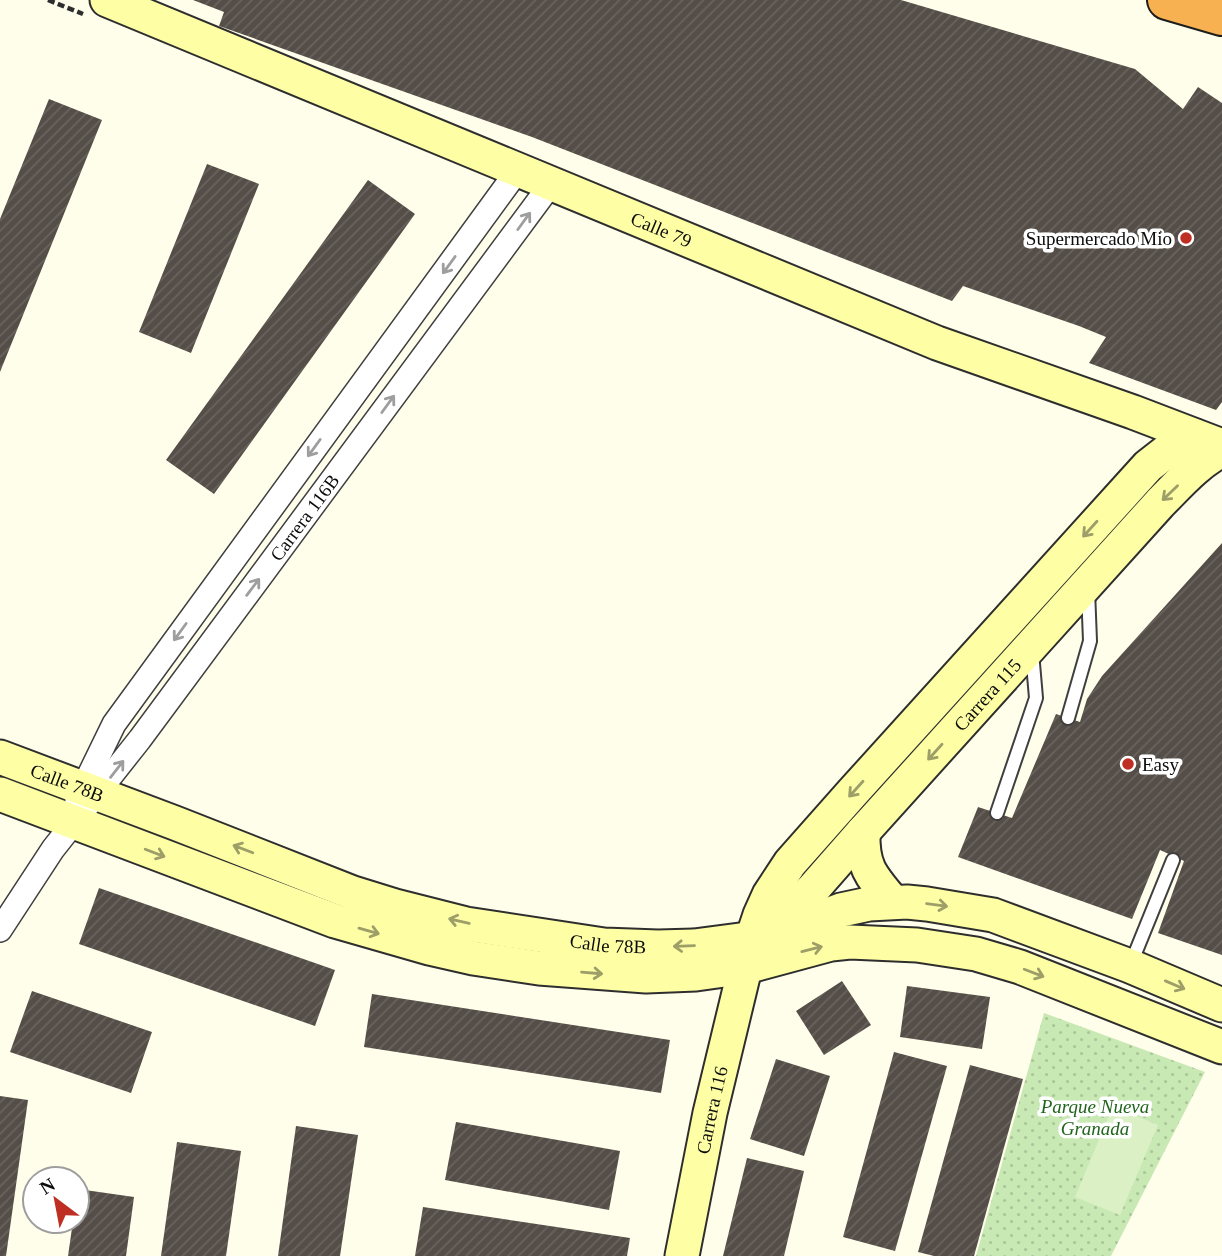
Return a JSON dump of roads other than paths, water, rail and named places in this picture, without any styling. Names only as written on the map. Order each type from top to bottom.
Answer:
[{"type":"highway","points":[[1167,0],[1222,16]]},
{"type":"street","name":"Calle 79","points":[[107,0],[937,343],[1133,412],[1213,444]]},
{"type":"street","name":"Carrera 116B","points":[[90,792],[114,724],[518,170]]},
{"type":"street","name":"Carrera 116B","points":[[0,930],[90,792],[149,728],[551,184]]},
{"type":"street","points":[[1133,412],[1144,438],[1148,466]]},
{"type":"street","name":"Carrera 115","points":[[1180,441],[1213,444],[1212,455],[1160,503],[813,889],[749,953],[769,895],[790,863],[1148,466],[1180,441]]},
{"type":"street","name":"Calle 78B","points":[[0,757],[353,893],[466,923],[633,947],[694,946],[749,953],[815,948],[850,942],[917,945],[976,954],[1020,967],[1222,1047]]},
{"type":"street","name":"Calle 78B","points":[[0,794],[335,921],[473,958],[539,968],[646,976],[696,974],[749,953],[771,936],[841,910],[893,902],[937,905],[993,915],[1130,966],[1222,1005]]},
{"type":"street","points":[[863,832],[865,863],[873,878],[893,902]]},
{"type":"street","name":"Carrera 116","points":[[682,1256],[710,1113],[749,953]]},
{"type":"lane","points":[[1068,718],[1090,641],[1087,583]]},
{"type":"lane","points":[[997,813],[1036,698],[1031,645]]},
{"type":"lane","points":[[1130,966],[1173,860]]},
{"type":"place","name":"Supermercado Mio","points":[[1186,238]]},
{"type":"place","name":"Easy","points":[[1128,764]]},
{"type":"park label","name":"Parque Nueva Granada","points":[[1095,1117]]}]
